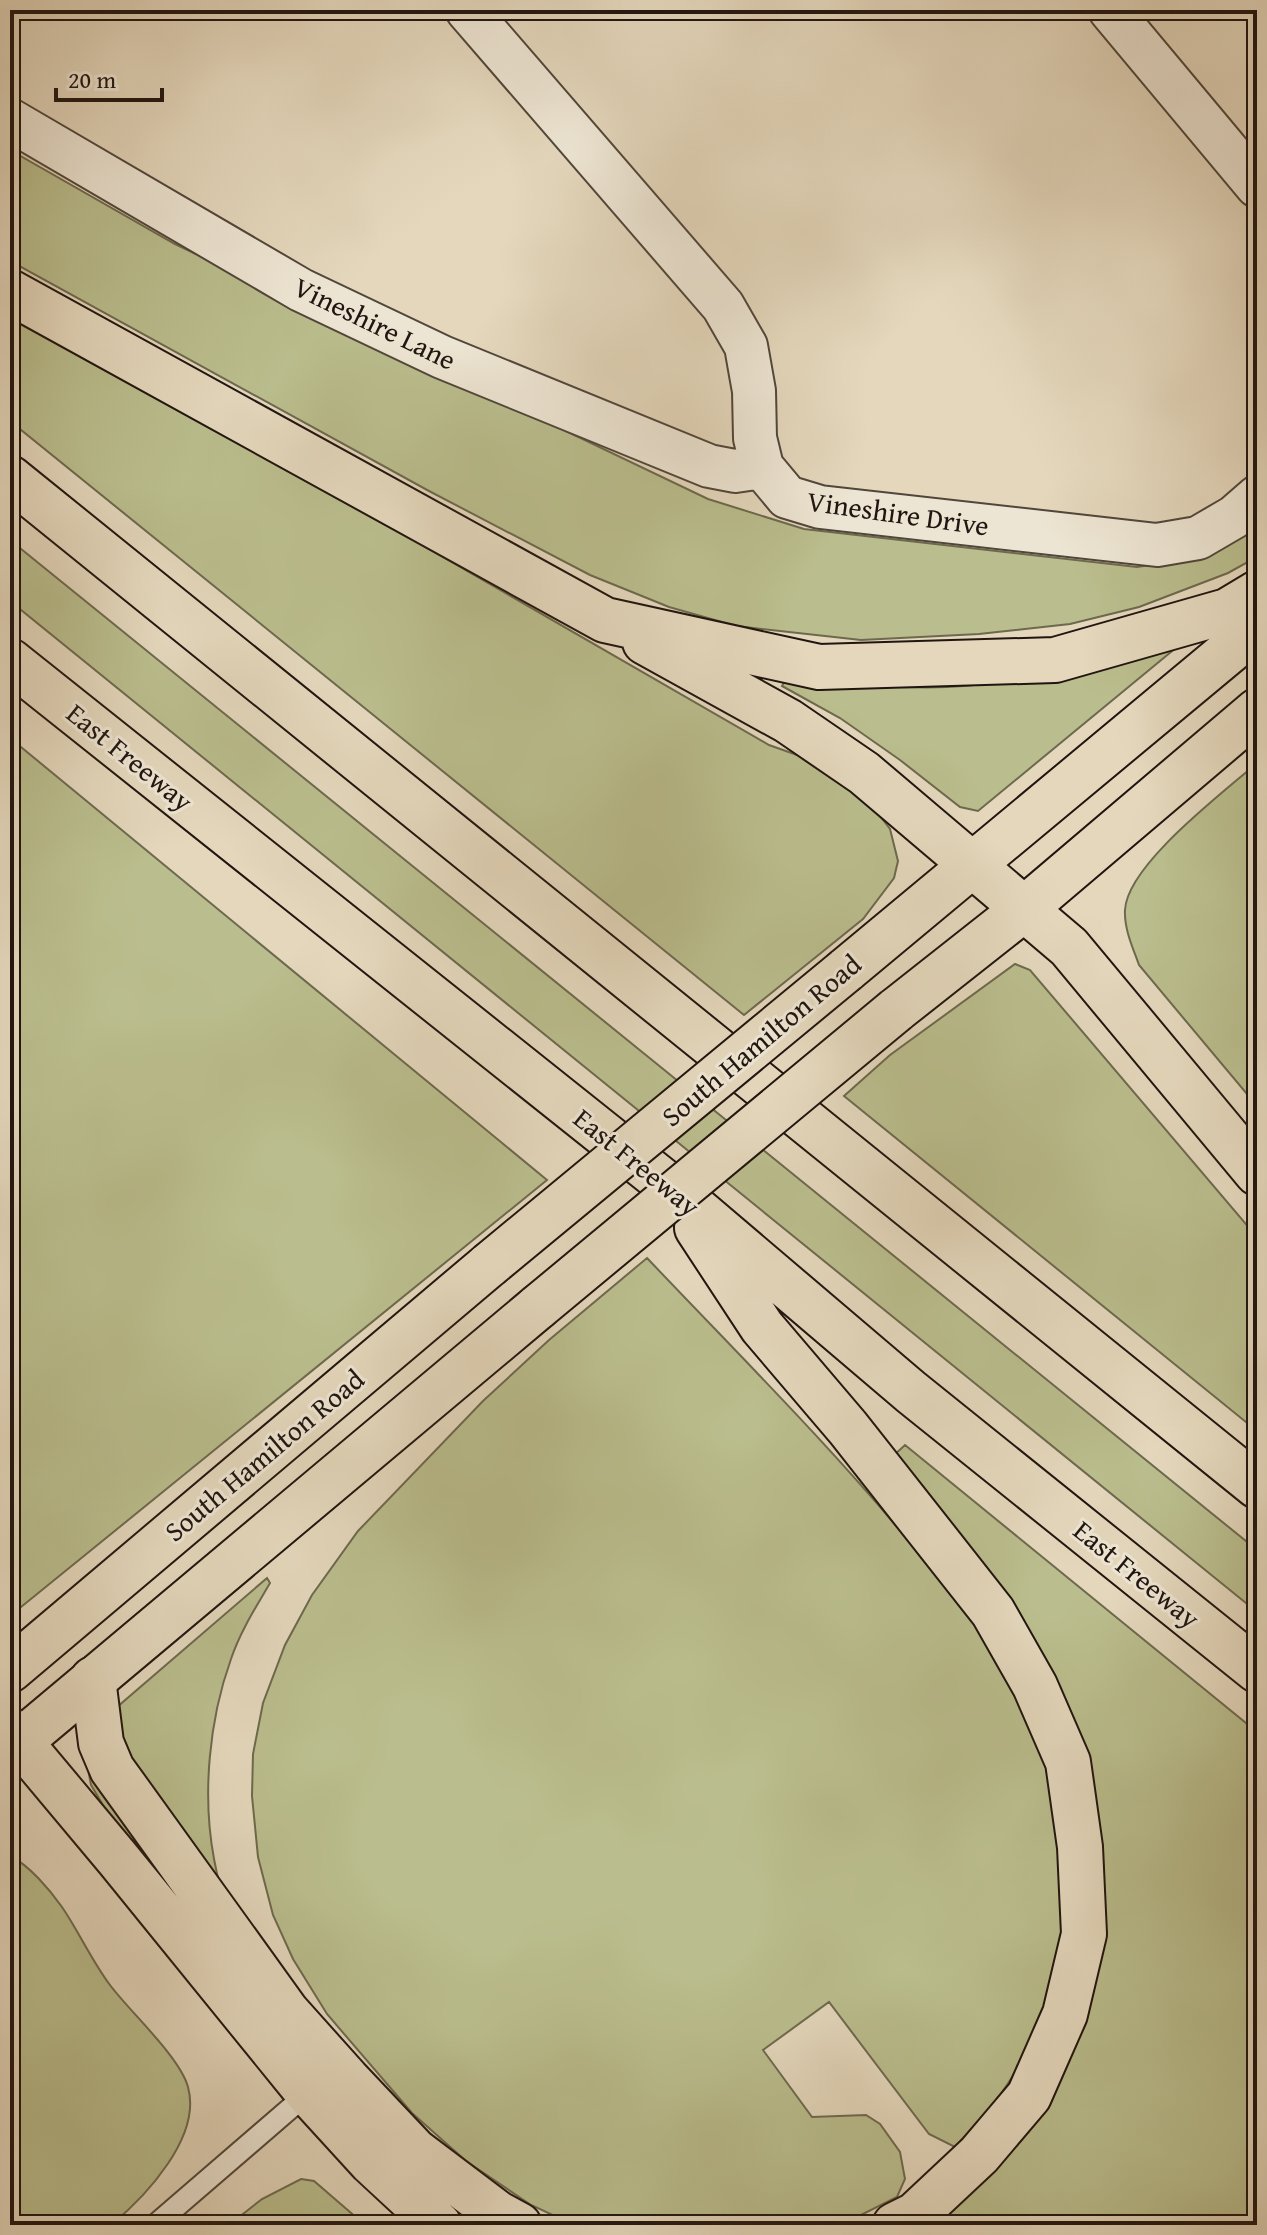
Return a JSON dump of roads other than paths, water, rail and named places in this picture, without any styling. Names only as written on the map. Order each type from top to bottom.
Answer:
[{"type":"main road","points":[[10,292],[788,721],[864,773],[1069,947],[1257,1173]]},
{"type":"main road","points":[[10,478],[1257,1486]]},
{"type":"main road","points":[[605,620],[819,667],[1055,660],[1227,611],[1257,593]]},
{"type":"main road","name":"South Hamilton Road","points":[[10,1670],[489,1265],[1257,628]]},
{"type":"main road","name":"East Freeway","points":[[10,661],[669,1186],[911,1392],[1257,1670]]},
{"type":"main road","points":[[439,2225],[371,2162],[308,2093],[118,1859],[13,1741],[93,1679],[896,1010],[1024,909],[1257,711]]},
{"type":"main road","points":[[669,1186],[762,1327],[848,1428],[993,1612],[1035,1686],[1068,1762],[1080,1847],[1084,1934],[1065,2014],[1029,2096],[979,2155],[915,2215],[895,2225]]},
{"type":"main road","points":[[93,1679],[101,1743],[112,1769],[287,2012],[415,2151],[497,2213],[519,2225]]},
{"type":"street","points":[[467,10],[723,306],[746,346],[754,391],[755,438],[762,467]]},
{"type":"street","points":[[1110,10],[1257,186]]},
{"type":"street","name":"Vineshire Lane","points":[[10,120],[301,290],[442,357],[709,466],[735,471],[762,467]]},
{"type":"street","name":"Vineshire Drive","points":[[762,467],[787,497],[820,507],[1157,545],[1198,538],[1234,517],[1257,497]]},
{"type":"lane","points":[[155,2225],[308,2093]]}]
